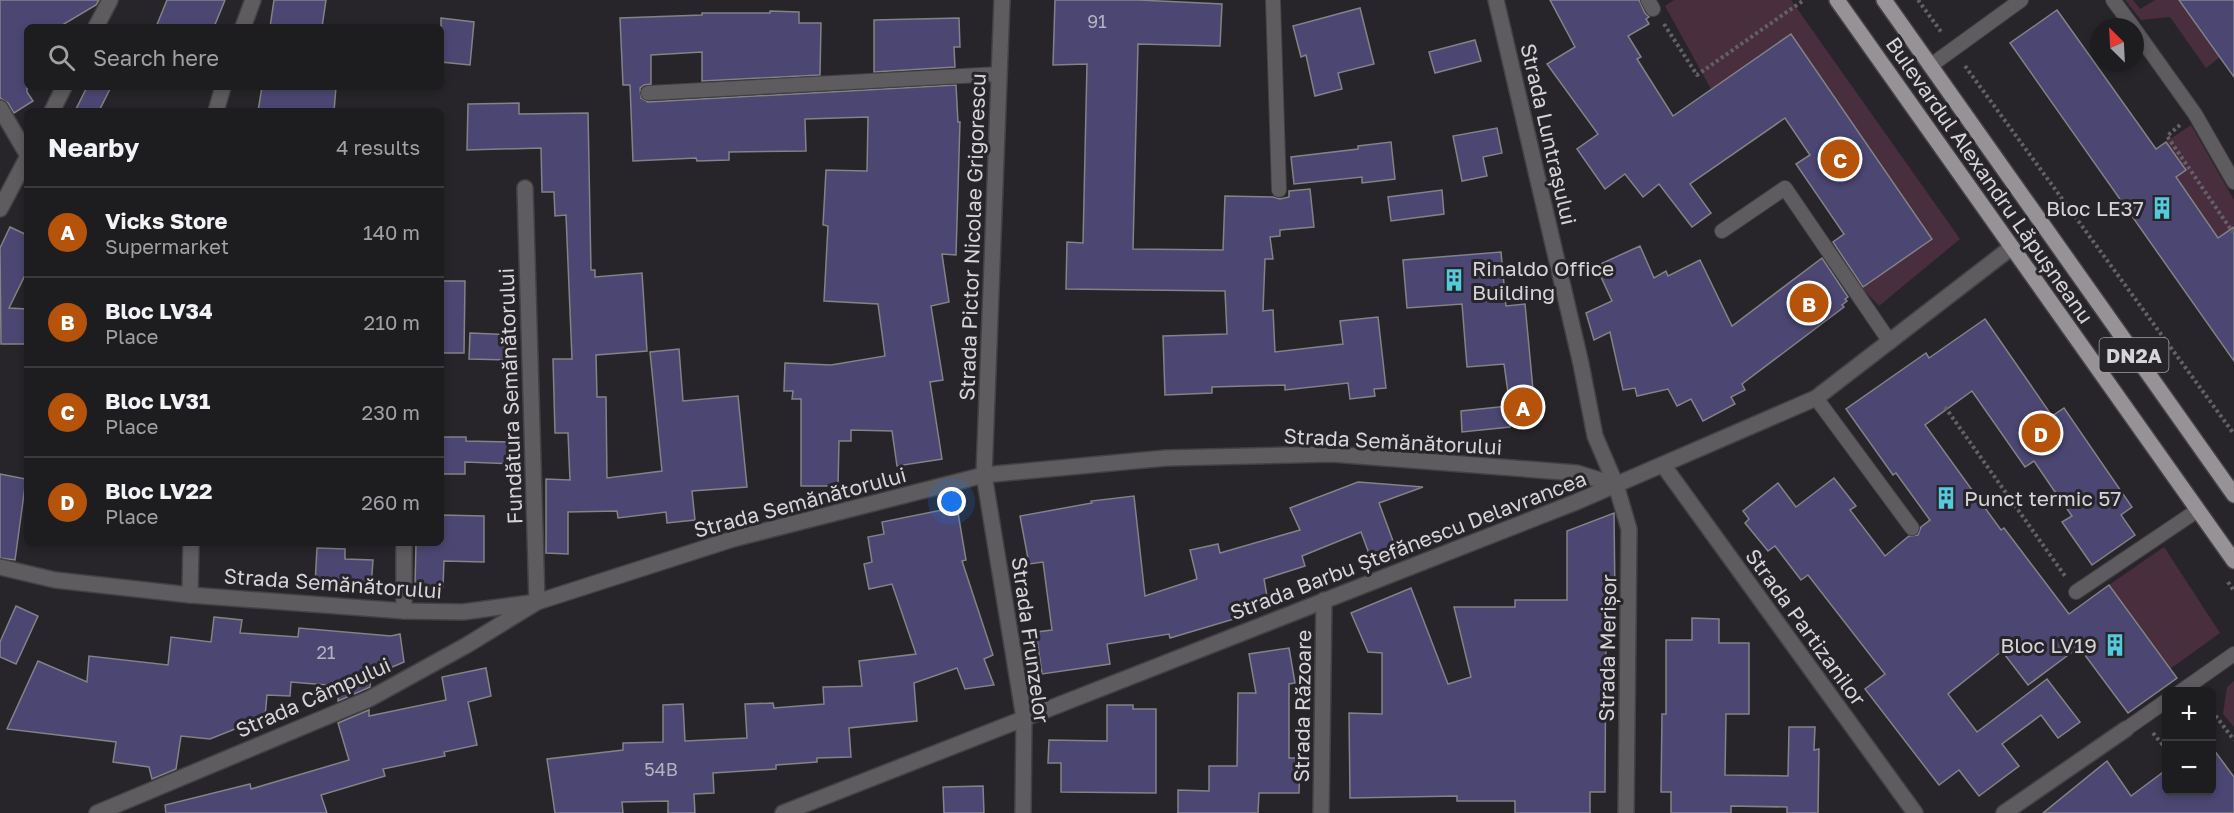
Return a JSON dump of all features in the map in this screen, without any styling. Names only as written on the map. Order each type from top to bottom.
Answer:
[{"type":"main road","name":"Bulevardul Alexandru Lăpușneanu","points":[[1837,0],[2234,561]]},
{"type":"main road","name":"Bulevardul Alexandru Lăpușneanu","points":[[1884,0],[2234,495]]},
{"type":"street","points":[[98,24],[110,0]]},
{"type":"street","points":[[244,24],[253,0]]},
{"type":"street","name":"Strada Pictor Nicolae Grigorescu","points":[[984,475],[1002,0]]},
{"type":"street","name":"Strada Luntrașului","points":[[1496,0],[1581,364],[1595,436],[1616,485]]},
{"type":"street","points":[[54,108],[62,90]]},
{"type":"street","points":[[217,108],[222,90]]},
{"type":"street","points":[[0,108],[24,151]]},
{"type":"street","points":[[0,209],[24,162]]},
{"type":"street","name":"Fundătura Semănătorului","points":[[525,188],[537,602]]},
{"type":"street","name":"Strada Barbu Ștefănescu Delavrancea","points":[[783,813],[1616,485],[1816,398],[2012,247]]},
{"type":"street","name":"Strada Semănătorului","points":[[0,567],[55,580],[190,595],[404,611],[464,612],[537,602],[733,539],[984,475],[1166,458],[1332,454],[1577,473],[1616,485]]},
{"type":"street","name":"Strada Partizanilor","points":[[1663,465],[1915,813]]},
{"type":"street","name":"Strada Frunzelor","points":[[984,475],[1024,718],[1023,813]]},
{"type":"street","name":"Strada Merișor","points":[[1616,485],[1629,529],[1626,813]]},
{"type":"street","points":[[190,595],[191,546]]},
{"type":"street","points":[[404,546],[404,611]]},
{"type":"street","name":"Strada Răzoare","points":[[1321,813],[1324,600]]},
{"type":"street","name":"Strada Câmpului","points":[[97,813],[369,699],[467,645],[537,602]]},
{"type":"street","points":[[2004,813],[2126,729]]},
{"type":"lane","points":[[1273,0],[1279,190]]},
{"type":"lane","points":[[1930,66],[2021,0]]},
{"type":"lane","points":[[2113,0],[2126,18]]},
{"type":"lane","points":[[2144,43],[2195,114],[2234,182]]},
{"type":"lane","points":[[648,93],[999,74]]},
{"type":"lane","points":[[1722,231],[1785,188],[1890,342]]},
{"type":"lane","points":[[1816,398],[1912,528]]},
{"type":"lane","points":[[2076,592],[2198,510]]},
{"type":"lane","points":[[2187,687],[2234,654]]},
{"type":"lane","points":[[2126,729],[2162,704]]},
{"type":"path","points":[[1651,4],[1696,75],[1804,0]]},
{"type":"path","points":[[1918,0],[1934,22]]},
{"type":"path","points":[[1971,75],[2234,434]]},
{"type":"path","points":[[2195,114],[2167,136],[2234,231]]},
{"type":"path","points":[[1945,407],[2076,592]]},
{"type":"path","points":[[2216,717],[2234,740]]},
{"type":"shaded area","points":[[1674,0],[1791,0],[1960,239],[1879,306],[1862,288],[1932,239],[1792,35],[1711,89],[1665,6]]},
{"type":"shaded area","points":[[2125,0],[2133,0],[2140,9],[2155,0],[2179,0],[2220,57],[2206,68],[2170,17],[2144,20],[2139,18]]},
{"type":"shaded area","points":[[2191,125],[2234,200],[2234,228],[2218,239],[2176,177],[2185,169],[2166,142]]},
{"type":"shaded area","points":[[2164,547],[2220,633],[2170,669],[2109,585]]},
{"type":"shaded area","points":[[2234,681],[2234,727],[2223,714],[2227,687]]},
{"type":"building","points":[[0,0],[99,0],[96,5],[64,24],[24,24],[24,90],[27,90],[33,101],[14,113],[8,103],[0,98]]},
{"type":"building","points":[[167,0],[225,0],[215,24],[157,24]]},
{"type":"building","points":[[274,0],[326,0],[322,24],[270,24]]},
{"type":"building","points":[[1055,0],[1139,0],[1222,4],[1220,46],[1138,44],[1133,249],[1223,250],[1225,196],[1280,199],[1289,197],[1289,191],[1310,189],[1314,227],[1280,230],[1280,236],[1270,237],[1273,259],[1265,259],[1263,311],[1273,310],[1275,352],[1343,344],[1340,321],[1378,317],[1386,388],[1374,389],[1375,396],[1350,399],[1348,383],[1285,390],[1285,385],[1212,387],[1212,393],[1165,395],[1163,336],[1227,334],[1225,291],[1066,289],[1067,242],[1083,243],[1087,64],[1053,65]]},
{"type":"building","points":[[1550,0],[1639,0],[1649,17],[1646,19],[1649,24],[1628,36],[1641,57],[1637,59],[1673,116],[1791,34],[1932,239],[1863,287],[1833,242],[1844,234],[1796,164],[1810,155],[1785,118],[1690,184],[1711,213],[1692,227],[1659,184],[1643,197],[1625,174],[1605,189],[1577,149],[1598,134],[1547,64],[1575,47]]},
{"type":"building","points":[[2179,0],[2234,0],[2234,77]]},
{"type":"building","points":[[1360,8],[1374,64],[1338,73],[1342,89],[1315,96],[1306,55],[1301,57],[1293,26]]},
{"type":"building","name":"Bloc LE37","points":[[2057,10],[2090,56],[2090,72],[2101,72],[2156,149],[2166,142],[2186,170],[2176,177],[2218,238],[2234,227],[2234,361],[2010,43]]},
{"type":"building","points":[[770,11],[799,12],[799,23],[821,23],[820,75],[702,81],[702,52],[651,55],[651,84],[640,88],[641,98],[648,102],[956,85],[958,122],[960,122],[956,255],[942,254],[949,302],[931,306],[943,380],[930,382],[942,459],[897,466],[892,431],[851,430],[851,441],[839,441],[838,486],[801,486],[801,399],[792,399],[793,391],[784,391],[785,363],[831,365],[885,356],[878,304],[824,301],[828,226],[823,225],[826,170],[867,171],[868,117],[805,119],[806,151],[729,152],[729,160],[697,161],[696,158],[633,161],[630,85],[623,85],[620,18],[702,15],[702,13],[770,13]]},
{"type":"building","points":[[441,18],[474,22],[470,65],[444,62],[444,24],[441,24]]},
{"type":"building","points":[[959,18],[960,47],[954,47],[955,67],[874,72],[874,20]]},
{"type":"building","points":[[1475,40],[1481,61],[1435,73],[1429,52]]},
{"type":"building","points":[[86,90],[110,90],[100,108],[76,108]]},
{"type":"building","points":[[262,90],[336,90],[334,108],[258,108]]},
{"type":"building","points":[[519,103],[519,114],[588,113],[591,270],[595,270],[595,277],[642,273],[647,351],[596,355],[597,397],[606,397],[607,478],[662,471],[650,352],[679,349],[683,401],[738,396],[747,487],[692,491],[695,520],[667,523],[666,512],[618,518],[617,511],[568,512],[568,554],[546,553],[546,479],[570,480],[568,433],[555,433],[553,359],[572,359],[566,215],[555,216],[554,192],[542,192],[541,148],[467,150],[468,104]]},
{"type":"building","points":[[1497,128],[1502,153],[1483,157],[1487,176],[1462,181],[1453,136]]},
{"type":"building","points":[[1391,142],[1395,179],[1362,183],[1362,177],[1294,184],[1291,157],[1358,149],[1358,146]]},
{"type":"building","points":[[1442,190],[1444,214],[1391,221],[1388,197]]},
{"type":"building","points":[[10,227],[24,234],[24,277],[9,308],[24,309],[24,344],[1,344],[0,248]]},
{"type":"building","points":[[1640,246],[1654,278],[1666,271],[1668,276],[1700,260],[1732,326],[1822,258],[1848,297],[1845,299],[1847,301],[1842,305],[1844,307],[1742,384],[1745,390],[1731,397],[1735,404],[1703,421],[1691,399],[1677,406],[1668,389],[1637,396],[1635,388],[1623,390],[1610,332],[1594,340],[1586,313],[1612,301],[1596,266]]},
{"type":"building","points":[[1501,252],[1506,306],[1525,304],[1535,411],[1511,414],[1504,364],[1467,367],[1462,304],[1407,308],[1403,260]]},
{"type":"building","points":[[444,281],[465,281],[464,353],[444,353]]},
{"type":"building","points":[[1985,319],[2052,416],[2064,408],[2132,507],[2121,515],[2135,535],[2092,565],[2062,522],[2072,516],[2034,461],[2025,467],[1972,391],[1925,425],[2001,530],[2004,528],[2069,614],[2109,585],[2177,678],[2128,713],[2079,647],[2028,685],[2002,651],[1948,694],[1977,732],[2047,679],[2080,722],[2058,738],[2041,715],[2002,744],[2019,766],[1979,796],[1959,770],[1939,785],[1865,689],[1885,674],[1808,575],[1801,580],[1775,546],[1768,551],[1745,523],[1749,519],[1743,511],[1778,483],[1796,507],[1834,478],[1856,506],[1850,510],[1885,556],[1909,536],[1918,535],[1921,527],[1930,520],[1896,473],[1893,475],[1846,409],[1926,353],[1929,358]]},
{"type":"building","points":[[470,333],[513,335],[512,360],[469,359]]},
{"type":"building","points":[[1508,406],[1510,427],[1462,432],[1461,411]]},
{"type":"building","points":[[444,437],[466,437],[466,441],[516,442],[516,464],[465,462],[465,474],[444,474]]},
{"type":"building","points":[[0,474],[24,479],[24,494],[15,560],[0,558]]},
{"type":"building","points":[[1358,482],[1423,487],[1379,503],[1396,549],[1371,559],[1361,532],[1302,556],[1305,566],[1264,579],[1268,602],[1232,609],[1234,619],[1170,638],[1169,634],[1107,644],[1110,664],[1042,674],[1036,632],[1052,630],[1043,562],[1029,564],[1020,516],[1092,503],[1091,501],[1134,496],[1145,596],[1197,579],[1190,550],[1218,544],[1220,553],[1300,530],[1290,508]]},
{"type":"building","points":[[957,507],[966,560],[962,561],[993,655],[984,659],[994,685],[965,689],[957,668],[914,683],[917,721],[849,728],[851,757],[817,758],[817,762],[776,765],[776,769],[713,773],[714,793],[694,794],[695,813],[668,813],[668,801],[622,802],[623,813],[555,813],[547,759],[623,750],[623,743],[663,742],[663,705],[683,704],[685,741],[747,738],[745,704],[773,703],[774,708],[824,704],[823,687],[862,686],[859,661],[916,654],[892,584],[869,589],[864,564],[872,562],[868,537],[884,534],[882,522]]},
{"type":"building","points":[[1614,513],[1615,599],[1608,599],[1606,623],[1605,792],[1590,792],[1590,813],[1515,813],[1515,801],[1457,801],[1457,796],[1350,798],[1349,713],[1382,714],[1382,653],[1368,652],[1351,613],[1411,588],[1448,684],[1471,677],[1454,607],[1515,607],[1515,600],[1567,600],[1567,531]]},
{"type":"building","points":[[444,515],[484,516],[484,562],[444,561],[443,587],[415,586],[416,546],[444,546]]},
{"type":"building","points":[[317,548],[345,549],[345,559],[373,560],[371,588],[315,585]]},
{"type":"building","points":[[16,606],[38,616],[16,664],[0,657],[0,642]]},
{"type":"building","points":[[214,617],[242,620],[240,633],[298,637],[299,628],[391,636],[400,634],[404,662],[371,676],[370,687],[338,701],[339,686],[291,682],[290,696],[267,695],[265,717],[210,739],[181,736],[176,769],[152,779],[149,767],[113,762],[116,742],[7,729],[38,661],[87,682],[89,656],[168,665],[171,637],[211,642]]},
{"type":"building","points":[[1692,618],[1719,619],[1719,643],[1749,643],[1749,714],[1726,714],[1725,775],[1788,776],[1789,727],[1815,727],[1814,750],[1819,749],[1818,813],[1787,813],[1787,807],[1731,806],[1731,813],[1671,813],[1671,792],[1661,792],[1662,714],[1666,714],[1666,640],[1692,640]]},
{"type":"building","points":[[1289,648],[1295,683],[1289,684],[1289,758],[1300,758],[1299,793],[1259,793],[1258,813],[1178,813],[1178,790],[1209,791],[1209,766],[1237,766],[1238,693],[1256,693],[1249,654]]},
{"type":"building","points":[[486,668],[491,696],[468,702],[477,745],[444,752],[445,756],[383,769],[385,776],[321,795],[327,813],[166,813],[165,805],[250,784],[251,789],[349,760],[338,723],[369,710],[369,716],[446,700],[442,677]]},
{"type":"building","points":[[1107,705],[1133,705],[1133,709],[1156,709],[1156,793],[1061,792],[1061,763],[1048,763],[1049,740],[1107,741]]},
{"type":"building","points":[[2216,753],[2234,777],[2234,813],[2043,813],[2107,761],[2131,796],[2162,773],[2162,795],[2216,795]]},
{"type":"building","points":[[983,786],[984,813],[944,813],[943,787]]},
{"type":"place","name":"Bloc LV31","points":[[1840,159]]},
{"type":"place","name":"Bloc LE37","points":[[2162,208]]},
{"type":"place","name":"Rinaldo Office Building","points":[[1454,280]]},
{"type":"place","name":"Bloc LV34","points":[[1809,303]]},
{"type":"place","name":"Vicks Store","points":[[1523,407]]},
{"type":"place","name":"Bloc LV22","points":[[2041,433]]},
{"type":"place","name":"Punct termic 57","points":[[1946,498]]},
{"type":"place","name":"Bloc LV19","points":[[2115,645]]}]
